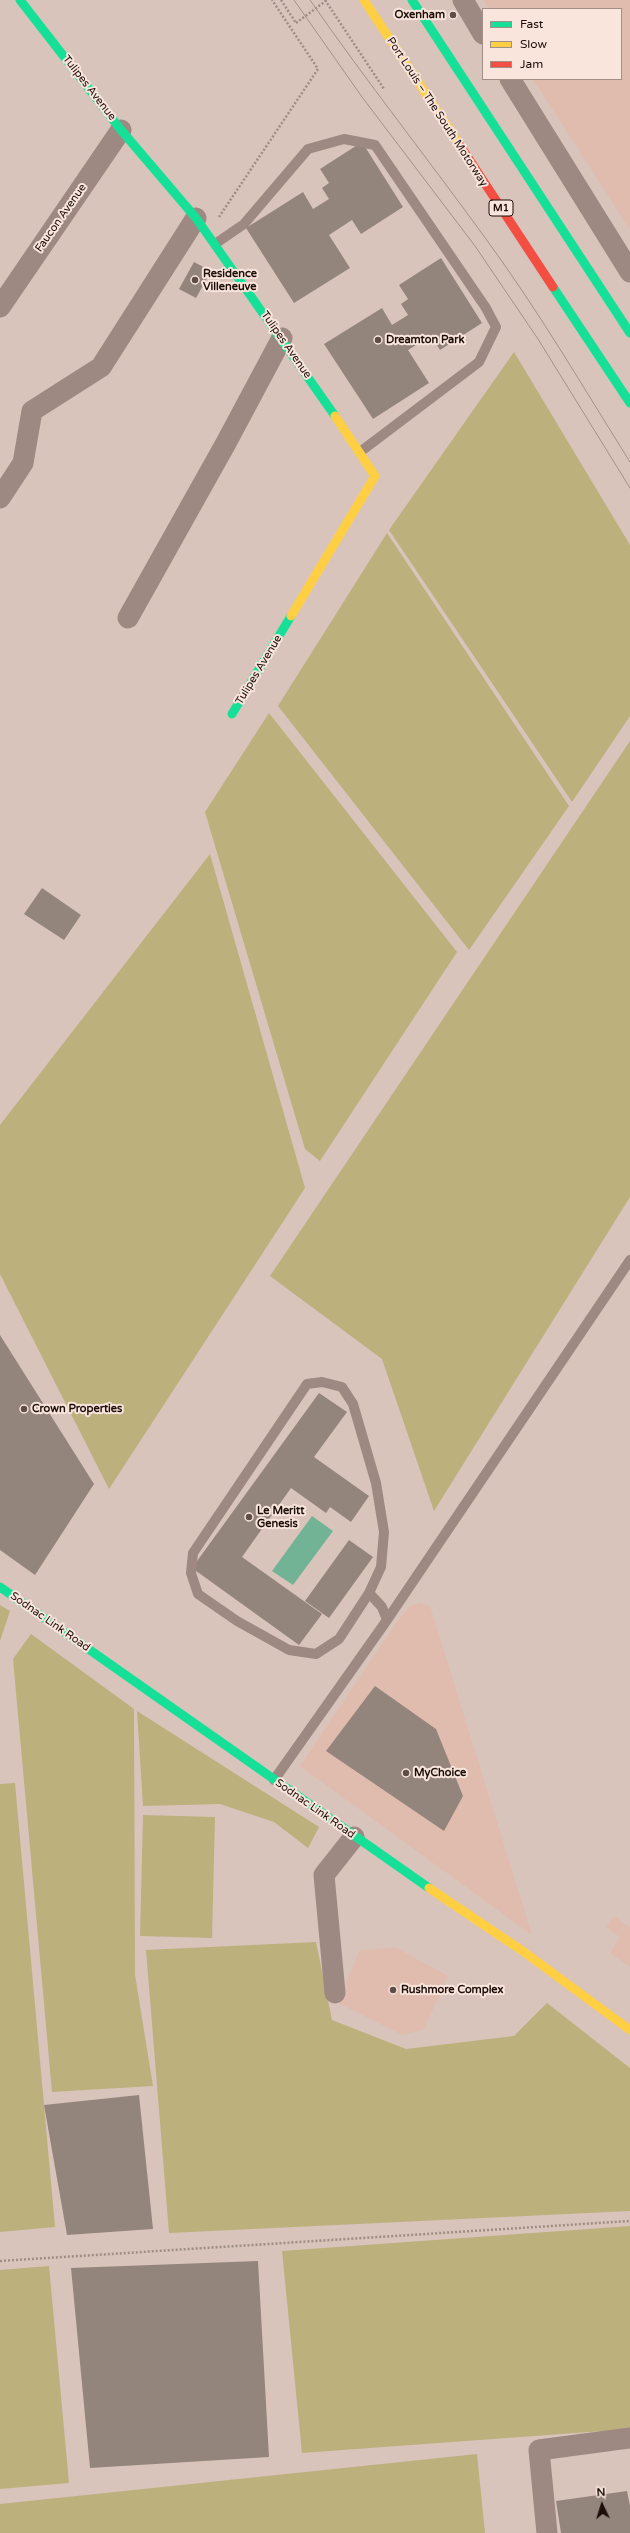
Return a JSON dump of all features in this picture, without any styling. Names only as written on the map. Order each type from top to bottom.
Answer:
[{"type":"main road","name":"Tulipes Avenue","points":[[20,0],[121,130],[202,226],[282,338],[360,452],[374,476],[232,714]]},
{"type":"main road","name":"Port Louis – The South Motorway","points":[[364,0],[630,403]]},
{"type":"main road","points":[[412,0],[630,333]]},
{"type":"main road","name":"Sodnac Link Road","points":[[0,1587],[354,1837],[524,1952],[630,2030]]},
{"type":"street","points":[[463,0],[482,32]]},
{"type":"street","points":[[511,80],[630,272]]},
{"type":"street","name":"Faucon Avenue","points":[[0,307],[121,130]]},
{"type":"street","points":[[0,498],[23,463],[32,411],[101,367],[202,226]]},
{"type":"street","points":[[128,618],[222,450],[282,338]]},
{"type":"street","points":[[335,1993],[324,1875],[354,1837]]},
{"type":"street","points":[[546,2533],[539,2450],[630,2438]]},
{"type":"lane","points":[[215,244],[244,224],[308,149],[344,139],[375,145],[486,308],[496,326],[479,362],[360,452]]},
{"type":"lane","points":[[274,1780],[387,1620],[630,1260]]},
{"type":"lane","points":[[322,1382],[342,1387],[353,1404],[376,1483],[384,1532],[380,1568],[369,1593],[339,1640],[316,1654],[289,1650],[237,1621],[198,1594],[191,1573],[193,1553],[307,1384],[322,1382]]},
{"type":"lane","points":[[369,1593],[382,1608],[387,1620]]},
{"type":"path","points":[[202,226],[318,70],[272,0]]},
{"type":"path","points":[[281,0],[296,23],[326,0],[384,89]]},
{"type":"path","points":[[0,2261],[630,2220]]},
{"type":"shaded area","points":[[483,0],[630,0],[630,230],[534,80],[622,80],[622,8],[488,8]]},
{"type":"shaded area","points":[[514,352],[630,545],[630,716],[572,802],[389,530]]},
{"type":"shaded area","points":[[387,533],[569,806],[469,950],[278,706]]},
{"type":"shaded area","points":[[269,713],[457,952],[320,1161],[305,1149],[205,812]]},
{"type":"shaded area","points":[[630,741],[630,1197],[434,1511],[382,1359],[270,1276]]},
{"type":"shaded area","points":[[210,854],[305,1188],[109,1489],[0,1274],[0,1125]]},
{"type":"shaded area","points":[[312,1516],[333,1531],[293,1585],[272,1571]]},
{"type":"shaded area","points":[[420,1603],[430,1606],[532,1935],[300,1766],[397,1622],[410,1606]]},
{"type":"shaded area","points":[[0,1605],[10,1611],[0,1641]]},
{"type":"shaded area","points":[[31,1634],[134,1709],[135,1975],[153,2086],[52,2092],[13,1659]]},
{"type":"shaded area","points":[[137,1711],[319,1827],[308,1848],[274,1822],[220,1804],[143,1806]]},
{"type":"shaded area","points":[[15,1783],[55,2227],[0,2232],[0,1784]]},
{"type":"shaded area","points":[[143,1815],[215,1817],[212,1938],[140,1936]]},
{"type":"shaded area","points":[[614,1916],[630,1928],[630,1967],[610,1953],[620,1937],[606,1927]]},
{"type":"shaded area","points":[[316,1942],[332,2020],[406,2049],[514,2036],[547,2003],[630,2068],[630,2211],[169,2233],[146,1950]]},
{"type":"shaded area","name":"Rushmore Complex","points":[[395,1947],[448,1976],[424,2029],[402,2035],[338,2003],[359,1951]]},
{"type":"shaded area","points":[[630,2226],[630,2429],[302,2453],[282,2251]]},
{"type":"shaded area","points":[[49,2266],[69,2483],[0,2489],[0,2270]]},
{"type":"shaded area","points":[[477,2454],[485,2533],[0,2533],[0,2504]]},
{"type":"building","points":[[362,142],[403,207],[361,234],[352,220],[329,235],[350,268],[294,303],[246,228],[303,192],[313,209],[329,199],[322,188],[329,183],[320,169]]},
{"type":"building","name":"Dreamton Park","points":[[441,258],[482,323],[440,350],[431,336],[408,350],[429,383],[373,419],[324,344],[382,308],[392,325],[408,315],[401,304],[408,299],[399,285]]},
{"type":"building","name":"Residence Villeneuve","points":[[194,262],[211,271],[196,298],[179,289]]},
{"type":"building","points":[[42,888],[81,915],[64,940],[24,914]]},
{"type":"building","name":"Crown Properties","points":[[0,1335],[94,1484],[35,1575],[0,1550]]},
{"type":"building","name":"Le Meritt Genesis","points":[[319,1393],[347,1412],[314,1457],[369,1496],[351,1522],[330,1507],[326,1513],[291,1488],[242,1557],[322,1614],[299,1645],[192,1568]]},
{"type":"building","points":[[349,1540],[373,1557],[329,1618],[305,1601]]},
{"type":"building","name":"MyChoice","points":[[375,1686],[436,1729],[463,1796],[444,1831],[326,1751]]},
{"type":"building","points":[[139,2095],[153,2229],[67,2235],[44,2105]]},
{"type":"building","points":[[258,2261],[269,2457],[90,2468],[71,2268]]},
{"type":"building","points":[[627,2491],[630,2506],[630,2533],[561,2533],[556,2501]]},
{"type":"tram line","points":[[294,0],[362,97],[475,246],[538,339],[630,488]]},
{"type":"tram line","points":[[310,0],[353,61],[464,209],[524,293],[630,462]]},
{"type":"traffic: fast","points":[[20,0],[121,130],[196,218],[335,416]]},
{"type":"traffic: fast","points":[[412,0],[630,333]]},
{"type":"traffic: fast","points":[[553,287],[630,403]]},
{"type":"traffic: fast","points":[[232,714],[291,616]]},
{"type":"traffic: fast","points":[[0,1587],[429,1888]]},
{"type":"traffic: slow","points":[[364,0],[459,144]]},
{"type":"traffic: slow","points":[[291,616],[375,476],[335,416]]},
{"type":"traffic: slow","points":[[429,1888],[524,1952],[630,2030]]},
{"type":"traffic: jam","points":[[459,144],[553,287]]},
{"type":"place","name":"Oxenham","points":[[453,15]]},
{"type":"place","name":"Residence Villeneuve","points":[[195,280]]},
{"type":"place","name":"Dreamton Park","points":[[378,340]]},
{"type":"place","name":"Crown Properties","points":[[24,1409]]},
{"type":"place","name":"Le Meritt Genesis","points":[[249,1517]]},
{"type":"place","name":"MyChoice","points":[[406,1773]]},
{"type":"place","name":"Rushmore Complex","points":[[393,1990]]}]
